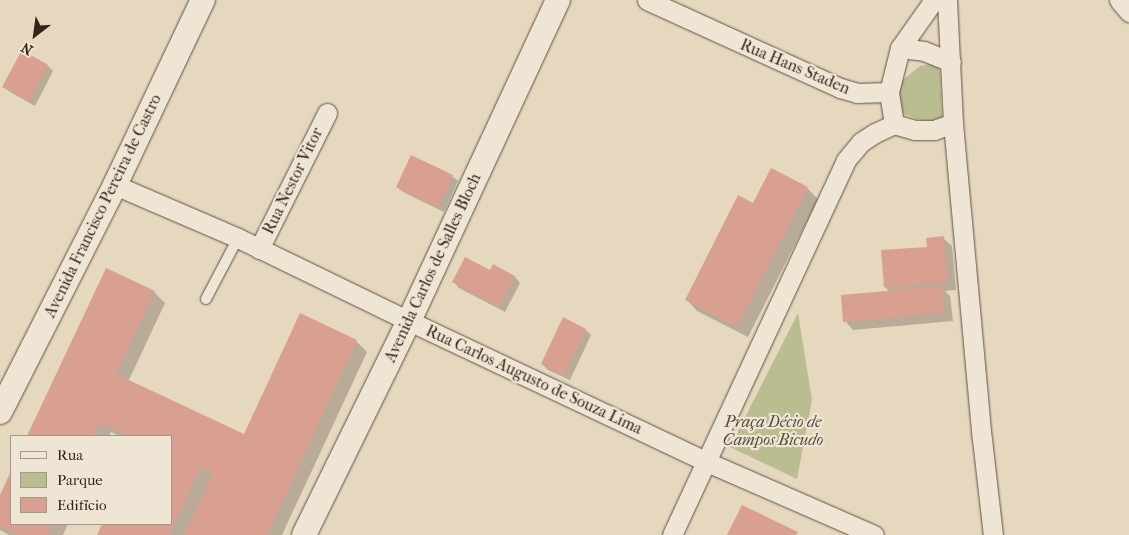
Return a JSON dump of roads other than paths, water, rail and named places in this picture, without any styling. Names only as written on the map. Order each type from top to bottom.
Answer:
[{"type":"street","name":"Avenida Francisco Pereira de Castro","points":[[0,412],[115,185],[203,0]]},
{"type":"street","name":"Avenida Carlos de Salles Bloch","points":[[304,535],[409,321],[558,0]]},
{"type":"street","name":"Rua Hans Staden","points":[[647,0],[840,88],[857,93],[889,92]]},
{"type":"street","points":[[894,124],[889,92],[900,48],[934,0]]},
{"type":"street","points":[[947,0],[953,123],[981,429],[993,535]]},
{"type":"street","points":[[1119,0],[1129,12]]},
{"type":"street","points":[[900,48],[924,51],[951,62]]},
{"type":"street","name":"Rua Nestor Vitor","points":[[259,249],[327,113]]},
{"type":"street","points":[[672,535],[846,160],[861,142],[894,124],[915,130],[934,130],[953,123]]},
{"type":"street","name":"Rua Carlos Augusto de Souza Lima","points":[[115,185],[238,238],[707,462],[874,535]]},
{"type":"lane","points":[[206,299],[238,238]]},
{"type":"park label","name":"Praça Décio de Campos Bicudo","points":[[773,431]]}]
